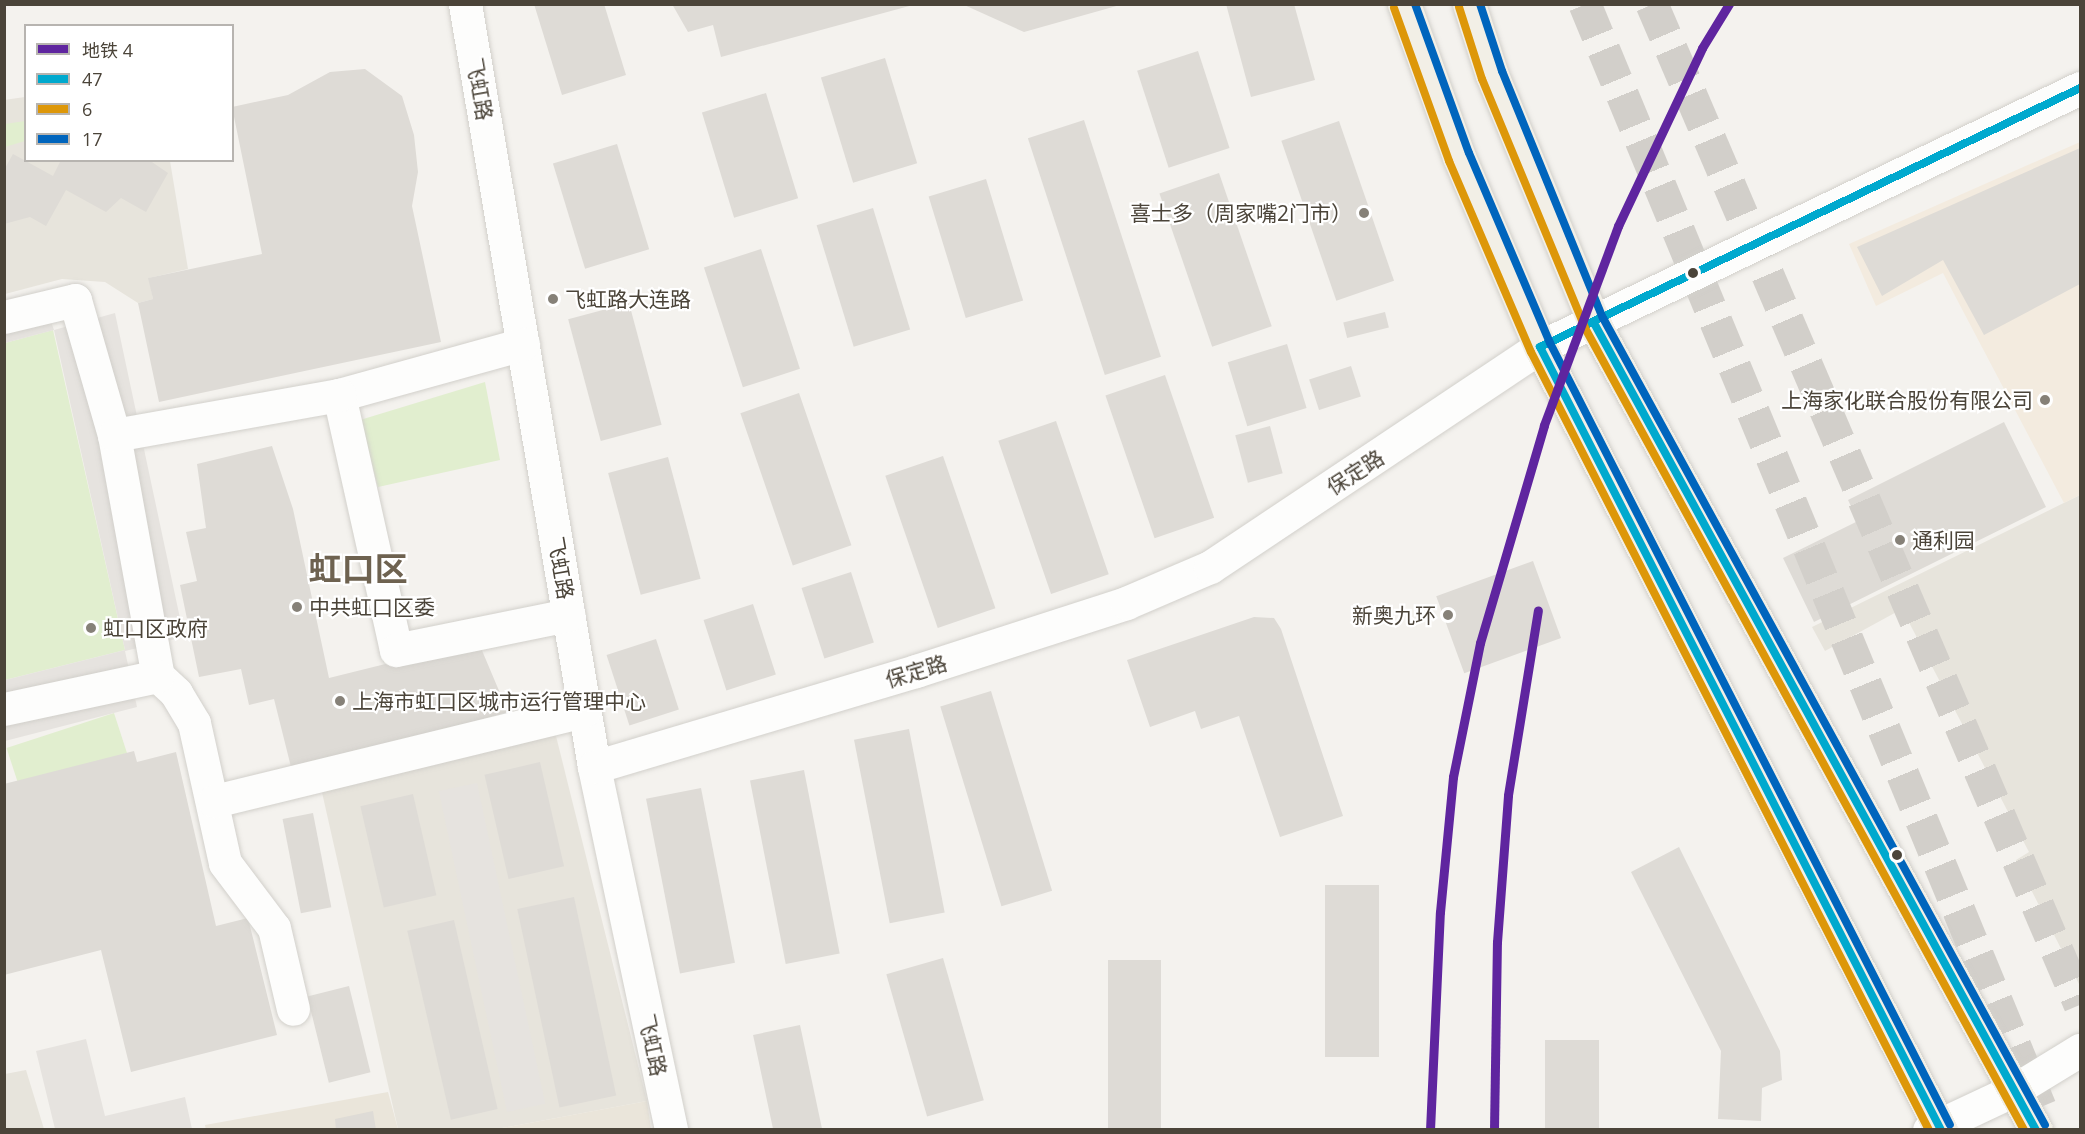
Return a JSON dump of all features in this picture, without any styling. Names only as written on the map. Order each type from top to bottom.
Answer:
[{"type":"main road","points":[[1404,4],[1459,157],[1540,347],[1936,1128]]},
{"type":"main road","points":[[1469,4],[1492,75],[1594,323],[1721,549],[1888,868],[2016,1089],[2036,1130]]},
{"type":"street","name":"飞虹路","points":[[465,4],[594,767],[671,1130]]},
{"type":"street","name":"保定路","points":[[594,767],[916,671],[1126,603],[1210,567],[1540,347],[2080,88]]},
{"type":"street","points":[[4,317],[75,300],[114,435],[158,676],[176,693],[194,723],[214,801],[225,863],[274,928],[293,1009]]},
{"type":"street","points":[[114,435],[339,395],[523,344]]},
{"type":"street","points":[[339,395],[396,650],[568,615]]},
{"type":"street","points":[[4,709],[158,676]]},
{"type":"street","points":[[214,801],[584,711]]},
{"type":"street","points":[[1936,1128],[2016,1089],[2080,1050]]},
{"type":"shaded area","points":[[24,97],[24,162],[170,162],[188,269],[149,278],[153,299],[138,303],[105,282],[62,279],[5,294],[4,100]]},
{"type":"shaded area","name":"上海家化联合股份有限公司","points":[[2080,142],[2080,495],[2064,503],[1943,273],[1876,306],[1849,244]]},
{"type":"shaded area","points":[[46,307],[54,330],[5,343],[5,317]]},
{"type":"shaded area","points":[[115,313],[184,637],[125,651],[137,707],[5,741],[5,680],[125,650],[54,330]]},
{"type":"shaded area","points":[[2080,495],[2080,986],[2016,860],[2029,852],[1902,609],[1825,651],[1812,627]]},
{"type":"shaded area","points":[[554,728],[647,1101],[497,1129],[398,1129],[321,788]]},
{"type":"shaded area","points":[[477,783],[545,1104],[507,1112],[439,791]]},
{"type":"shaded area","points":[[86,1039],[105,1116],[185,1097],[192,1129],[55,1129],[36,1051]]},
{"type":"shaded area","points":[[26,1070],[44,1129],[5,1129],[5,1074]]},
{"type":"shaded area","points":[[388,1092],[398,1129],[206,1130],[205,1125]]},
{"type":"shaded area","points":[[647,1101],[651,1129],[497,1129]]},
{"type":"green space","points":[[24,121],[24,141],[5,147],[5,124]]},
{"type":"green space","points":[[53,330],[125,650],[5,680],[5,343]]},
{"type":"green space","points":[[485,382],[500,460],[378,487],[360,420]]},
{"type":"green space","points":[[114,713],[127,753],[20,788],[7,748]]},
{"type":"building","points":[[534,4],[604,4],[626,75],[562,95]]},
{"type":"building","points":[[672,4],[913,5],[721,57],[713,25],[688,32]]},
{"type":"building","points":[[962,4],[1120,4],[1120,5],[1024,32]]},
{"type":"building","points":[[1226,4],[1294,4],[1315,80],[1251,97]]},
{"type":"building","points":[[1198,51],[1230,148],[1169,168],[1137,71]]},
{"type":"building","points":[[885,58],[917,163],[853,183],[821,78]]},
{"type":"building","points":[[365,69],[402,96],[414,135],[418,172],[412,206],[441,342],[159,402],[138,303],[153,299],[148,278],[262,254],[234,117],[234,107],[288,95],[330,72]]},
{"type":"building","points":[[766,93],[798,198],[734,218],[702,113]]},
{"type":"building","points":[[1084,120],[1161,357],[1105,375],[1028,138]]},
{"type":"building","points":[[1339,121],[1394,281],[1336,301],[1281,141]]},
{"type":"building","points":[[617,144],[649,249],[585,269],[553,164]]},
{"type":"building","points":[[2080,148],[2080,284],[1984,335],[1943,260],[1882,296],[1857,247]]},
{"type":"building","points":[[13,154],[53,176],[60,162],[152,162],[168,173],[146,212],[121,198],[106,212],[66,190],[46,226],[30,217],[4,224],[4,170]]},
{"type":"building","points":[[1219,173],[1272,326],[1212,347],[1159,194]]},
{"type":"building","points":[[986,179],[1023,300],[966,318],[929,197]]},
{"type":"building","points":[[873,208],[910,329],[854,347],[817,225]]},
{"type":"building","points":[[761,249],[800,369],[743,387],[704,268]]},
{"type":"building","points":[[629,303],[662,425],[601,441],[568,319]]},
{"type":"building","points":[[1385,312],[1389,328],[1347,338],[1343,322]]},
{"type":"building","points":[[1287,344],[1307,408],[1247,426],[1228,362]]},
{"type":"building","points":[[1351,366],[1361,396],[1319,410],[1309,380]]},
{"type":"building","points":[[1165,375],[1214,518],[1155,538],[1105,396]]},
{"type":"building","points":[[799,393],[851,545],[793,565],[740,413]]},
{"type":"building","points":[[1056,421],[1109,574],[1051,594],[998,441]]},
{"type":"building","name":"通利园","points":[[2004,422],[2046,507],[1814,622],[1783,558],[1858,521],[1848,500]]},
{"type":"building","points":[[1270,426],[1283,473],[1248,483],[1235,435]]},
{"type":"building","points":[[272,446],[293,509],[329,678],[478,641],[508,712],[292,771],[274,699],[249,705],[241,669],[199,677],[180,585],[197,581],[186,532],[206,528],[197,464]]},
{"type":"building","points":[[943,456],[995,608],[938,628],[885,476]]},
{"type":"building","points":[[668,457],[701,579],[641,595],[608,473]]},
{"type":"building","points":[[1533,561],[1561,638],[1464,673],[1436,596]]},
{"type":"building","points":[[851,572],[874,642],[824,658],[802,588]]},
{"type":"building","points":[[753,604],[776,674],[726,690],[704,620]]},
{"type":"building","points":[[1254,617],[1274,618],[1281,629],[1343,816],[1280,837],[1239,716],[1201,729],[1195,711],[1150,727],[1127,660]]},
{"type":"building","points":[[656,639],[679,709],[629,725],[607,655]]},
{"type":"building","points":[[991,691],[1052,891],[1001,906],[940,706]]},
{"type":"building","points":[[909,729],[945,913],[890,923],[854,740]]},
{"type":"building","points":[[134,751],[137,762],[176,752],[216,926],[248,918],[277,1035],[131,1072],[101,950],[4,975],[4,784]]},
{"type":"building","points":[[540,762],[564,866],[509,879],[484,775]]},
{"type":"building","points":[[804,770],[840,954],[786,964],[750,780]]},
{"type":"building","points":[[701,788],[735,963],[680,973],[646,799]]},
{"type":"building","points":[[413,794],[436,895],[384,907],[360,806]]},
{"type":"building","points":[[313,813],[331,907],[301,913],[283,819]]},
{"type":"building","points":[[1679,847],[1780,1051],[1782,1080],[1762,1088],[1761,1121],[1718,1119],[1721,1051],[1631,872]]},
{"type":"building","points":[[1325,885],[1379,885],[1379,1057],[1325,1057]]},
{"type":"building","points":[[574,897],[616,1096],[559,1108],[517,909]]},
{"type":"building","points":[[454,920],[498,1109],[451,1120],[407,931]]},
{"type":"building","points":[[943,958],[984,1100],[927,1117],[886,974]]},
{"type":"building","points":[[1108,960],[1161,960],[1161,1130],[1108,1130]]},
{"type":"building","points":[[349,986],[371,1072],[329,1083],[307,996]]},
{"type":"building","points":[[800,1025],[822,1130],[773,1130],[753,1035]]},
{"type":"building","points":[[1545,1040],[1599,1040],[1599,1130],[1545,1130]]},
{"type":"building","points":[[373,1111],[376,1130],[336,1130],[335,1119]]},
{"type":"tunnel","points":[[1585,4],[2040,1107]]},
{"type":"tunnel","points":[[1652,4],[2080,1004]]},
{"type":"metro line","name":"4","points":[[1430,1130],[1440,912],[1453,777],[1480,643],[1544,425],[1618,226],[1702,48],[1729,4]]},
{"type":"metro line","name":"4","points":[[1494,1130],[1497,942],[1508,795],[1538,610]]},
{"type":"transit line","name":"17","points":[[1415,4],[1469,153],[1550,343],[1950,1125]]},
{"type":"transit line","name":"17","points":[[1480,4],[1502,71],[1603,318],[2045,1125]]},
{"type":"transit line","name":"6","points":[[1459,7],[1482,79],[1585,328],[2024,1130]]},
{"type":"transit line","name":"6","points":[[1394,8],[1449,161],[1531,352],[1929,1130]]},
{"type":"transit line","name":"47","points":[[1941,1130],[1540,347],[2080,88]]},
{"type":"transit line","name":"47","points":[[1594,323],[2036,1130]]},
{"type":"place","name":"喜士多（周家嘴2门市）","points":[[1364,213]]},
{"type":"place","name":"飞虹路大连路","points":[[553,299]]},
{"type":"place","name":"上海家化联合股份有限公司","points":[[2045,400]]},
{"type":"place","name":"通利园","points":[[1900,540]]},
{"type":"place","name":"中共虹口区委","points":[[297,607]]},
{"type":"place","name":"新奥九环","points":[[1448,615]]},
{"type":"place","name":"虹口区政府","points":[[91,628]]},
{"type":"place","name":"上海市虹口区城市运行管理中心","points":[[340,701]]},
{"type":"district","name":"虹口区","points":[[358,569]]}]
